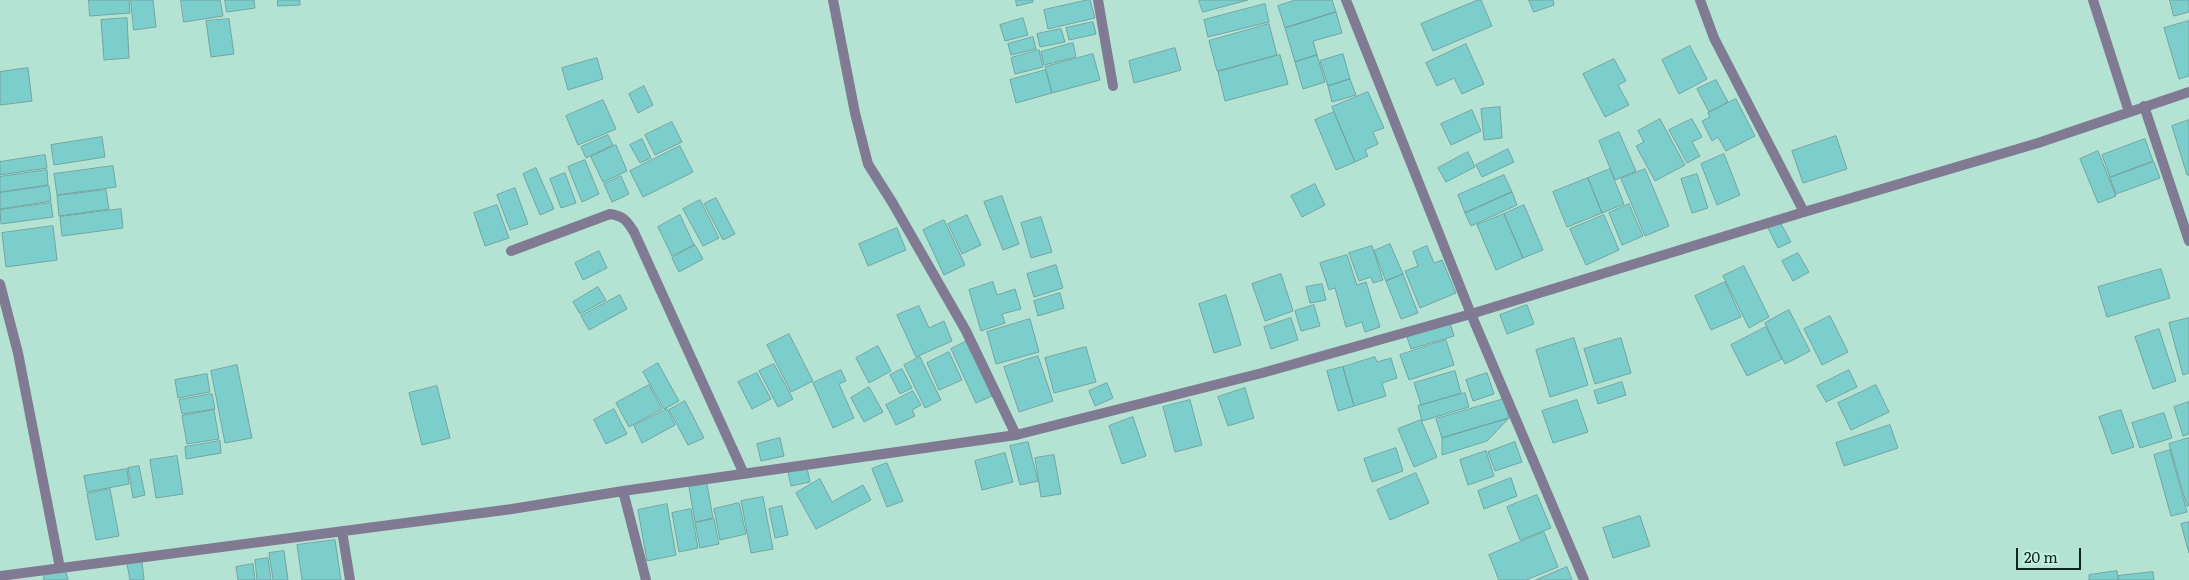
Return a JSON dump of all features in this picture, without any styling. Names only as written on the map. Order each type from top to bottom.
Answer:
[{"type":"street","points":[[833,0],[868,164],[966,331],[1016,435]]},
{"type":"street","points":[[1098,0],[1112,86]]},
{"type":"street","points":[[1346,0],[1471,314],[1584,580]]},
{"type":"street","points":[[1700,0],[1714,38],[1804,212]]},
{"type":"street","points":[[2093,0],[2129,112]]},
{"type":"street","points":[[0,576],[512,510],[623,491],[1016,435],[1262,373],[1471,314],[1804,212],[2038,143],[2189,92]]},
{"type":"street","points":[[2144,106],[2189,241]]},
{"type":"street","points":[[511,251],[610,214],[621,216],[628,222],[744,474]]},
{"type":"street","points":[[0,284],[18,353],[60,568]]},
{"type":"street","points":[[623,491],[646,580]]},
{"type":"street","points":[[342,532],[350,580]]},
{"type":"building","points":[[89,0],[129,0],[130,13],[90,16]]},
{"type":"building","points":[[131,0],[153,0],[156,27],[134,30]]},
{"type":"building","points":[[181,0],[220,0],[223,16],[184,22]]},
{"type":"building","points":[[225,0],[254,0],[255,8],[227,12]]},
{"type":"building","points":[[278,0],[300,0],[300,5],[278,6]]},
{"type":"building","points":[[1016,0],[1033,0],[1033,2],[1017,6]]},
{"type":"building","points":[[1090,0],[1095,18],[1048,29],[1044,10]]},
{"type":"building","points":[[1199,0],[1248,0],[1203,12]]},
{"type":"building","points":[[1296,0],[1332,0],[1336,12],[1285,28],[1278,6]]},
{"type":"building","points":[[1481,0],[1492,26],[1433,51],[1421,24]]},
{"type":"building","points":[[1529,0],[1553,0],[1554,5],[1534,12]]},
{"type":"building","points":[[2170,0],[2189,0],[2189,12],[2174,16]]},
{"type":"building","points":[[1265,4],[1269,22],[1208,37],[1204,20]]},
{"type":"building","points":[[1336,12],[1342,33],[1313,41],[1317,55],[1295,62],[1285,28]]},
{"type":"building","points":[[127,18],[129,58],[104,60],[101,20]]},
{"type":"building","points":[[1023,18],[1028,35],[1005,41],[1000,25]]},
{"type":"building","points":[[229,19],[234,54],[211,57],[206,21]]},
{"type":"building","points":[[2189,21],[2189,76],[2179,79],[2164,28]]},
{"type":"building","points":[[1093,22],[1096,34],[1069,40],[1066,28]]},
{"type":"building","points":[[1269,24],[1277,55],[1217,71],[1209,41]]},
{"type":"building","points":[[1061,29],[1065,42],[1040,47],[1037,34]]},
{"type":"building","points":[[1033,37],[1036,49],[1011,55],[1008,44]]},
{"type":"building","points":[[1073,43],[1076,57],[1044,65],[1041,52]]},
{"type":"building","points":[[1466,44],[1484,84],[1462,94],[1454,78],[1437,86],[1426,63]]},
{"type":"building","points":[[1690,46],[1707,79],[1679,94],[1662,60]]},
{"type":"building","points":[[1175,48],[1181,70],[1134,83],[1129,61]]},
{"type":"building","points":[[1039,50],[1043,67],[1015,74],[1011,58]]},
{"type":"building","points":[[1093,54],[1100,80],[1052,93],[1045,67]]},
{"type":"building","points":[[1343,54],[1350,79],[1328,86],[1320,61]]},
{"type":"building","points":[[1280,55],[1288,84],[1225,101],[1218,72]]},
{"type":"building","points":[[1317,55],[1325,82],[1303,89],[1295,62]]},
{"type":"building","points":[[597,58],[603,79],[568,90],[562,68]]},
{"type":"building","points":[[1614,59],[1626,81],[1618,85],[1629,105],[1605,117],[1583,74]]},
{"type":"building","points":[[28,68],[32,101],[0,105],[0,72]]},
{"type":"building","points":[[1046,70],[1052,93],[1016,103],[1010,80]]},
{"type":"building","points":[[1350,79],[1356,95],[1332,102],[1328,86]]},
{"type":"building","points":[[1716,80],[1728,102],[1709,112],[1697,89]]},
{"type":"building","points":[[644,86],[653,105],[638,113],[629,94]]},
{"type":"building","points":[[1368,92],[1384,128],[1373,132],[1378,144],[1365,150],[1368,156],[1355,162],[1332,107]]},
{"type":"building","points":[[1736,99],[1755,136],[1726,151],[1718,137],[1712,141],[1702,121],[1710,117],[1708,113]]},
{"type":"building","points":[[603,100],[616,129],[578,145],[566,116]]},
{"type":"building","points":[[1500,107],[1502,138],[1484,140],[1481,109]]},
{"type":"building","points":[[1472,110],[1481,131],[1451,145],[1441,124]]},
{"type":"building","points":[[1334,112],[1355,162],[1336,170],[1315,120]]},
{"type":"building","points":[[1660,119],[1685,165],[1655,181],[1636,146],[1644,142],[1638,131]]},
{"type":"building","points":[[1692,119],[1702,137],[1692,142],[1700,156],[1687,163],[1669,130]]},
{"type":"building","points":[[2189,120],[2189,175],[2187,175],[2172,126]]},
{"type":"building","points":[[672,122],[682,142],[655,155],[645,135]]},
{"type":"building","points":[[1619,132],[1636,171],[1615,180],[1599,141]]},
{"type":"building","points":[[608,135],[613,145],[586,158],[581,147]]},
{"type":"building","points":[[1836,136],[1847,169],[1803,183],[1792,151]]},
{"type":"building","points":[[102,137],[105,157],[54,165],[51,145]]},
{"type":"building","points":[[642,139],[651,158],[640,163],[630,145]]},
{"type":"building","points":[[2145,139],[2153,161],[2110,177],[2102,155]]},
{"type":"building","points":[[616,145],[627,171],[603,182],[591,157]]},
{"type":"building","points":[[680,146],[693,172],[643,197],[630,171]]},
{"type":"building","points":[[1508,149],[1514,162],[1482,177],[1476,165]]},
{"type":"building","points":[[2098,151],[2116,196],[2098,203],[2080,159]]},
{"type":"building","points":[[1468,152],[1475,167],[1446,182],[1438,168]]},
{"type":"building","points":[[1724,154],[1740,195],[1717,205],[1701,164]]},
{"type":"building","points":[[45,155],[47,168],[0,175],[0,162]]},
{"type":"building","points":[[585,160],[599,194],[582,202],[568,167]]},
{"type":"building","points":[[2154,162],[2160,178],[2116,194],[2110,178]]},
{"type":"building","points":[[113,166],[116,187],[57,195],[54,174]]},
{"type":"building","points":[[536,168],[554,209],[540,215],[523,174]]},
{"type":"building","points":[[1610,169],[1624,204],[1602,213],[1588,178]]},
{"type":"building","points":[[1645,169],[1669,226],[1645,236],[1621,179]]},
{"type":"building","points":[[47,170],[48,185],[0,192],[0,177]]},
{"type":"building","points":[[565,173],[576,203],[561,208],[550,179]]},
{"type":"building","points":[[1697,174],[1708,208],[1692,213],[1681,179]]},
{"type":"building","points":[[1504,175],[1512,192],[1465,213],[1458,195]]},
{"type":"building","points":[[621,176],[629,194],[612,202],[604,184]]},
{"type":"building","points":[[1588,178],[1602,213],[1567,227],[1553,192]]},
{"type":"building","points":[[1315,184],[1325,205],[1302,217],[1291,196]]},
{"type":"building","points":[[49,186],[51,201],[0,209],[0,193]]},
{"type":"building","points":[[515,188],[528,224],[510,230],[497,195]]},
{"type":"building","points":[[106,190],[109,209],[59,216],[57,196]]},
{"type":"building","points":[[1512,192],[1517,205],[1471,226],[1465,213]]},
{"type":"building","points":[[1002,196],[1019,244],[1003,250],[984,202]]},
{"type":"building","points":[[716,198],[735,234],[723,240],[704,204]]},
{"type":"building","points":[[700,200],[719,238],[703,246],[683,209]]},
{"type":"building","points":[[51,203],[53,217],[1,224],[0,210]]},
{"type":"building","points":[[1629,204],[1643,236],[1622,245],[1609,213]]},
{"type":"building","points":[[497,205],[509,238],[485,246],[474,213]]},
{"type":"building","points":[[1524,205],[1543,250],[1523,258],[1504,214]]},
{"type":"building","points":[[121,209],[123,228],[62,236],[60,217]]},
{"type":"building","points":[[1504,214],[1523,258],[1496,270],[1477,225]]},
{"type":"building","points":[[680,215],[694,245],[672,256],[658,227]]},
{"type":"building","points":[[967,215],[981,245],[962,254],[948,224]]},
{"type":"building","points":[[1604,215],[1619,250],[1586,265],[1570,229]]},
{"type":"building","points":[[1041,217],[1052,252],[1031,258],[1021,223]]},
{"type":"building","points":[[944,220],[965,265],[944,275],[923,230]]},
{"type":"building","points":[[1780,222],[1791,242],[1778,248],[1768,228]]},
{"type":"building","points":[[53,226],[57,260],[6,267],[2,233]]},
{"type":"building","points":[[897,228],[906,250],[868,266],[859,244]]},
{"type":"building","points":[[1390,244],[1403,274],[1386,281],[1374,251]]},
{"type":"building","points":[[695,245],[703,259],[679,272],[672,258]]},
{"type":"building","points":[[1372,246],[1383,280],[1373,283],[1371,277],[1359,281],[1349,253]]},
{"type":"building","points":[[1427,246],[1434,263],[1442,260],[1456,293],[1420,308],[1405,271],[1418,266],[1413,252]]},
{"type":"building","points":[[599,251],[607,268],[583,280],[575,263]]},
{"type":"building","points":[[1798,253],[1809,272],[1793,281],[1782,261]]},
{"type":"building","points":[[1347,255],[1357,285],[1366,282],[1380,327],[1365,332],[1362,322],[1346,327],[1335,288],[1329,290],[1320,263]]},
{"type":"building","points":[[1056,265],[1063,288],[1034,297],[1027,274]]},
{"type":"building","points":[[1744,266],[1769,317],[1749,328],[1723,276]]},
{"type":"building","points":[[2161,269],[2170,298],[2107,317],[2098,287]]},
{"type":"building","points":[[1281,274],[1293,311],[1265,321],[1252,284]]},
{"type":"building","points":[[1403,274],[1418,313],[1401,319],[1386,281]]},
{"type":"building","points":[[993,282],[997,295],[1015,289],[1021,309],[1002,314],[1005,323],[981,331],[969,290]]},
{"type":"building","points":[[1725,282],[1741,317],[1711,330],[1695,296]]},
{"type":"building","points":[[1322,284],[1326,300],[1310,303],[1306,287]]},
{"type":"building","points":[[598,287],[606,300],[580,314],[573,302]]},
{"type":"building","points":[[1060,293],[1064,308],[1038,316],[1034,301]]},
{"type":"building","points":[[620,295],[627,309],[589,330],[581,316]]},
{"type":"building","points":[[1226,295],[1241,345],[1214,353],[1199,304]]},
{"type":"building","points":[[1314,305],[1320,326],[1301,331],[1295,311]]},
{"type":"building","points":[[1527,305],[1534,324],[1507,334],[1500,315]]},
{"type":"building","points":[[919,306],[929,328],[944,321],[952,341],[916,357],[897,315]]},
{"type":"building","points":[[1789,310],[1810,351],[1785,364],[1765,323]]},
{"type":"building","points":[[1830,316],[1848,352],[1822,365],[1804,329]]},
{"type":"building","points":[[1291,318],[1298,340],[1271,349],[1264,327]]},
{"type":"building","points":[[2189,318],[2189,373],[2183,375],[2169,323]]},
{"type":"building","points":[[1030,319],[1039,352],[996,364],[987,332]]},
{"type":"building","points":[[1450,323],[1454,336],[1411,349],[1407,337]]},
{"type":"building","points":[[1766,327],[1782,359],[1747,376],[1731,345]]},
{"type":"building","points":[[2159,329],[2176,381],[2153,389],[2135,337]]},
{"type":"building","points":[[789,334],[813,381],[791,392],[767,345]]},
{"type":"building","points":[[1574,338],[1588,385],[1550,397],[1536,350]]},
{"type":"building","points":[[1621,338],[1631,373],[1595,384],[1584,349]]},
{"type":"building","points":[[1446,340],[1454,365],[1409,380],[1400,355]]},
{"type":"building","points":[[967,341],[992,396],[976,403],[951,349]]},
{"type":"building","points":[[878,346],[891,371],[869,383],[856,358]]},
{"type":"building","points":[[1086,347],[1096,382],[1054,393],[1045,358]]},
{"type":"building","points":[[949,352],[962,380],[939,390],[927,363]]},
{"type":"building","points":[[1038,356],[1053,401],[1019,412],[1004,367]]},
{"type":"building","points":[[920,357],[941,400],[925,408],[904,365]]},
{"type":"building","points":[[1375,357],[1377,362],[1391,358],[1397,378],[1382,383],[1386,396],[1354,406],[1343,367]]},
{"type":"building","points":[[658,363],[679,401],[664,409],[643,372]]},
{"type":"building","points":[[774,364],[793,399],[778,407],[759,371]]},
{"type":"building","points":[[237,365],[252,438],[225,443],[211,371]]},
{"type":"building","points":[[1343,367],[1354,406],[1338,411],[1327,371]]},
{"type":"building","points":[[902,369],[912,388],[900,394],[890,375]]},
{"type":"building","points":[[841,370],[846,381],[839,384],[854,418],[833,428],[813,383]]},
{"type":"building","points":[[1849,370],[1857,387],[1826,402],[1817,386]]},
{"type":"building","points":[[1455,371],[1461,393],[1421,405],[1414,383]]},
{"type":"building","points":[[757,373],[771,399],[752,409],[738,382]]},
{"type":"building","points":[[1487,373],[1494,394],[1473,401],[1466,380]]},
{"type":"building","points":[[207,374],[210,392],[178,398],[175,380]]},
{"type":"building","points":[[1622,382],[1626,395],[1598,404],[1594,391]]},
{"type":"building","points":[[1107,383],[1113,398],[1095,406],[1089,391]]},
{"type":"building","points":[[649,385],[662,409],[629,427],[616,403]]},
{"type":"building","points":[[1876,385],[1889,412],[1851,430],[1838,403]]},
{"type":"building","points":[[437,386],[450,438],[422,445],[409,393]]},
{"type":"building","points":[[869,387],[883,412],[864,422],[851,398]]},
{"type":"building","points":[[1245,388],[1254,418],[1228,426],[1218,397]]},
{"type":"building","points":[[913,391],[921,405],[912,410],[915,416],[896,425],[886,405]]},
{"type":"building","points":[[1465,393],[1469,407],[1422,421],[1418,406]]},
{"type":"building","points":[[212,394],[215,409],[182,414],[179,400]]},
{"type":"building","points":[[1504,399],[1509,418],[1442,438],[1436,419]]},
{"type":"building","points":[[1190,400],[1202,445],[1175,452],[1163,407]]},
{"type":"building","points":[[1577,400],[1588,432],[1553,443],[1542,411]]},
{"type":"building","points":[[685,401],[704,438],[688,445],[669,410]]},
{"type":"building","points":[[2189,402],[2189,434],[2183,436],[2174,407]]},
{"type":"building","points":[[614,409],[627,434],[606,444],[594,420]]},
{"type":"building","points":[[667,409],[675,425],[642,443],[634,426]]},
{"type":"building","points":[[214,410],[219,439],[187,444],[182,416]]},
{"type":"building","points":[[2121,410],[2134,447],[2112,454],[2099,417]]},
{"type":"building","points":[[2164,413],[2172,438],[2140,448],[2132,423]]},
{"type":"building","points":[[1133,417],[1146,456],[1122,464],[1109,426]]},
{"type":"building","points":[[1509,418],[1487,441],[1442,455],[1442,438]]},
{"type":"building","points":[[1421,420],[1437,457],[1414,467],[1398,429]]},
{"type":"building","points":[[1890,425],[1898,448],[1844,466],[1836,443]]},
{"type":"building","points":[[780,438],[784,456],[761,461],[757,444]]},
{"type":"building","points":[[2189,438],[2189,506],[2187,506],[2169,444]]},
{"type":"building","points":[[220,441],[221,453],[186,459],[185,447]]},
{"type":"building","points":[[1028,442],[1038,481],[1020,485],[1010,446]]},
{"type":"building","points":[[1515,442],[1522,462],[1495,471],[1488,452]]},
{"type":"building","points":[[1396,448],[1403,471],[1372,482],[1364,459]]},
{"type":"building","points":[[2170,450],[2187,512],[2171,516],[2154,455]]},
{"type":"building","points":[[1486,451],[1494,476],[1468,485],[1460,460]]},
{"type":"building","points":[[1005,453],[1013,482],[982,490],[975,461]]},
{"type":"building","points":[[1054,455],[1061,494],[1041,497],[1035,458]]},
{"type":"building","points":[[177,456],[183,494],[156,498],[150,460]]},
{"type":"building","points":[[887,463],[903,501],[887,507],[872,469]]},
{"type":"building","points":[[139,466],[145,495],[133,498],[128,468]]},
{"type":"building","points":[[807,468],[810,482],[791,486],[788,472]]},
{"type":"building","points":[[127,469],[129,484],[87,492],[84,476]]},
{"type":"building","points":[[1416,473],[1429,503],[1390,520],[1377,490]]},
{"type":"building","points":[[1511,478],[1517,496],[1484,509],[1478,491]]},
{"type":"building","points":[[820,479],[832,502],[863,485],[871,500],[816,529],[796,493]]},
{"type":"building","points":[[707,484],[713,518],[695,522],[689,487]]},
{"type":"building","points":[[110,489],[119,536],[96,540],[87,494]]},
{"type":"building","points":[[1537,495],[1551,528],[1520,540],[1507,507]]},
{"type":"building","points":[[763,497],[773,549],[751,553],[741,501]]},
{"type":"building","points":[[739,503],[746,534],[720,540],[714,509]]},
{"type":"building","points":[[667,504],[676,555],[647,561],[638,510]]},
{"type":"building","points":[[782,506],[788,535],[775,538],[769,509]]},
{"type":"building","points":[[691,509],[698,548],[679,552],[672,513]]},
{"type":"building","points":[[1640,516],[1650,546],[1613,558],[1603,528]]},
{"type":"building","points":[[714,519],[719,544],[700,548],[695,523]]},
{"type":"building","points":[[2189,522],[2189,553],[2181,524]]},
{"type":"building","points":[[1544,532],[1558,567],[1526,580],[1499,580],[1489,555]]},
{"type":"building","points":[[335,540],[341,580],[302,580],[297,545]]},
{"type":"building","points":[[284,551],[288,580],[273,580],[269,553]]},
{"type":"building","points":[[268,558],[271,580],[257,580],[255,560]]},
{"type":"building","points":[[142,562],[144,580],[130,580],[127,564]]},
{"type":"building","points":[[253,564],[255,580],[238,580],[236,567]]},
{"type":"building","points":[[1567,567],[1572,580],[1536,580]]},
{"type":"building","points":[[65,569],[68,580],[44,580],[43,573]]},
{"type":"building","points":[[2117,571],[2118,580],[2089,580],[2089,575]]},
{"type":"building","points":[[2153,572],[2154,580],[2119,580],[2118,576]]}]
